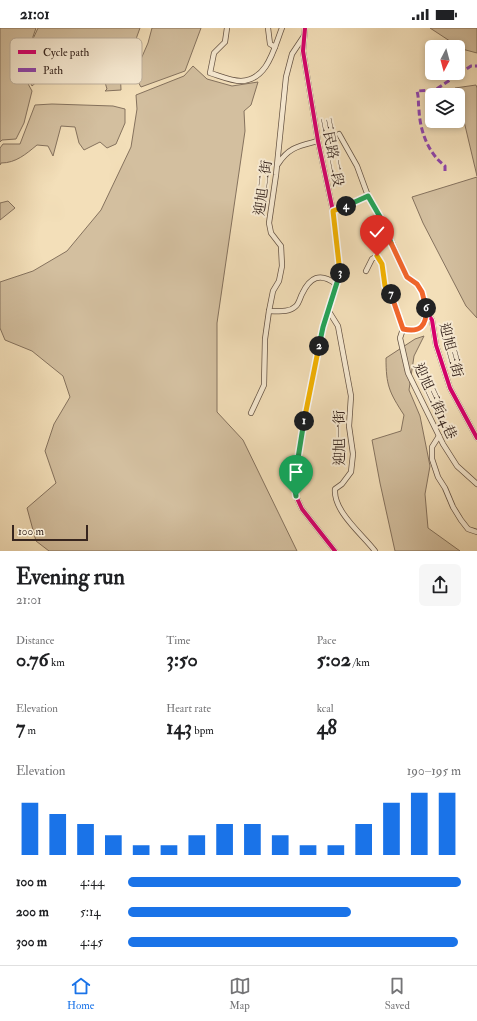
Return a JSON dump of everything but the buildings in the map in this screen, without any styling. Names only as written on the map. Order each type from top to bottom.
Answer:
[{"type":"street","points":[[227,28],[225,42],[214,53],[210,73],[242,81],[260,74],[267,66],[282,28]]},
{"type":"street","points":[[268,28],[270,44],[275,46]]},
{"type":"street","name":"三民路二段","points":[[305,28],[303,51],[318,141],[333,211],[340,271],[323,327],[294,483],[296,496],[302,510],[335,551]]},
{"type":"street","name":"迎旭二街","points":[[251,412],[264,385],[265,339],[269,311],[273,291],[279,281],[282,266],[281,246],[271,233],[269,223],[277,165],[286,77],[292,54],[305,34]]},
{"type":"street","name":"迎旭三街","points":[[339,134],[357,166],[368,196],[383,222],[407,277],[417,284],[422,292],[426,311],[432,320],[436,345],[450,388],[477,438]]},
{"type":"street","points":[[277,165],[285,153],[295,147],[318,141]]},
{"type":"street","points":[[333,211],[368,196]]},
{"type":"street","points":[[366,271],[372,259],[377,256],[382,264],[385,286],[390,293],[403,329],[412,331],[421,328],[425,322],[426,311]]},
{"type":"street","points":[[269,311],[287,311],[297,306],[306,286],[312,280],[320,277],[327,277],[336,284]]},
{"type":"street","name":"迎旭一街","points":[[328,310],[338,326],[351,396],[349,426],[353,454],[351,472],[342,484],[335,489],[335,496],[343,515],[375,551]]},
{"type":"street","name":"迎旭三街14巷","points":[[403,329],[400,338],[408,373],[439,436],[456,466],[477,484]]},
{"type":"street","points":[[439,436],[432,447],[432,459],[438,477],[445,488],[452,506],[461,520],[468,529],[477,532]]},
{"type":"shaded area","points":[[0,28],[36,28],[33,38],[10,38],[10,84],[28,84],[32,91],[24,123],[16,139],[2,140],[0,142]]},
{"type":"shaded area","points":[[38,28],[140,28],[136,38],[33,38]]},
{"type":"shaded area","points":[[152,28],[201,28],[185,71],[141,87],[139,84],[142,84],[142,57]]},
{"type":"shaded area","points":[[430,28],[477,28],[477,53],[465,50],[465,40],[448,40]]},
{"type":"shaded area","points":[[193,66],[207,79],[232,86],[258,82],[251,105],[244,111],[245,131],[217,323],[217,412],[243,440],[297,551],[49,551],[36,541],[27,508],[56,483],[45,451],[54,424],[70,397],[63,376],[32,351],[5,340],[0,328],[0,282],[33,271],[67,251],[101,210],[131,147],[137,109],[136,95],[184,76]]},
{"type":"shaded area","points":[[106,84],[121,84],[121,90],[105,91],[107,89]]},
{"type":"shaded area","points":[[476,85],[477,88],[477,176],[465,125],[465,88],[455,88]]},
{"type":"shaded area","points":[[52,104],[113,106],[125,109],[125,123],[116,144],[107,148],[100,142],[84,150],[79,143],[75,127],[61,126],[53,156],[48,146],[37,145],[20,157],[6,163],[1,163],[0,165],[0,148],[3,144],[20,144],[35,105]]},
{"type":"shaded area","points":[[477,177],[477,318],[466,306],[423,223],[412,197]]},
{"type":"shaded area","points":[[8,201],[15,208],[0,220],[0,203]]},
{"type":"shaded area","points":[[424,336],[414,356],[409,390],[420,416],[430,466],[425,494],[428,528],[460,551],[395,551],[372,440],[401,431],[404,415],[389,388],[386,358],[415,339]]},
{"type":"marked path","points":[[445,171],[445,166],[434,155],[423,134],[417,91],[435,90],[471,66],[477,66]]},
{"type":"cycle path","points":[[305,28],[303,51],[318,141],[333,211],[340,271],[323,327],[301,437],[294,483],[296,496],[302,509],[335,551]]},
{"type":"cycle path","points":[[333,211],[368,196],[383,222],[407,277],[417,284],[422,292],[426,311],[432,320],[436,345],[450,388],[477,438]]},
{"type":"route","points":[[296,496],[294,483],[301,437],[323,327],[340,271],[333,211],[368,196],[383,222],[407,277],[417,284],[422,292],[426,305],[425,322],[421,328],[412,331],[403,329],[394,302],[385,286],[382,264],[377,256]]}]
